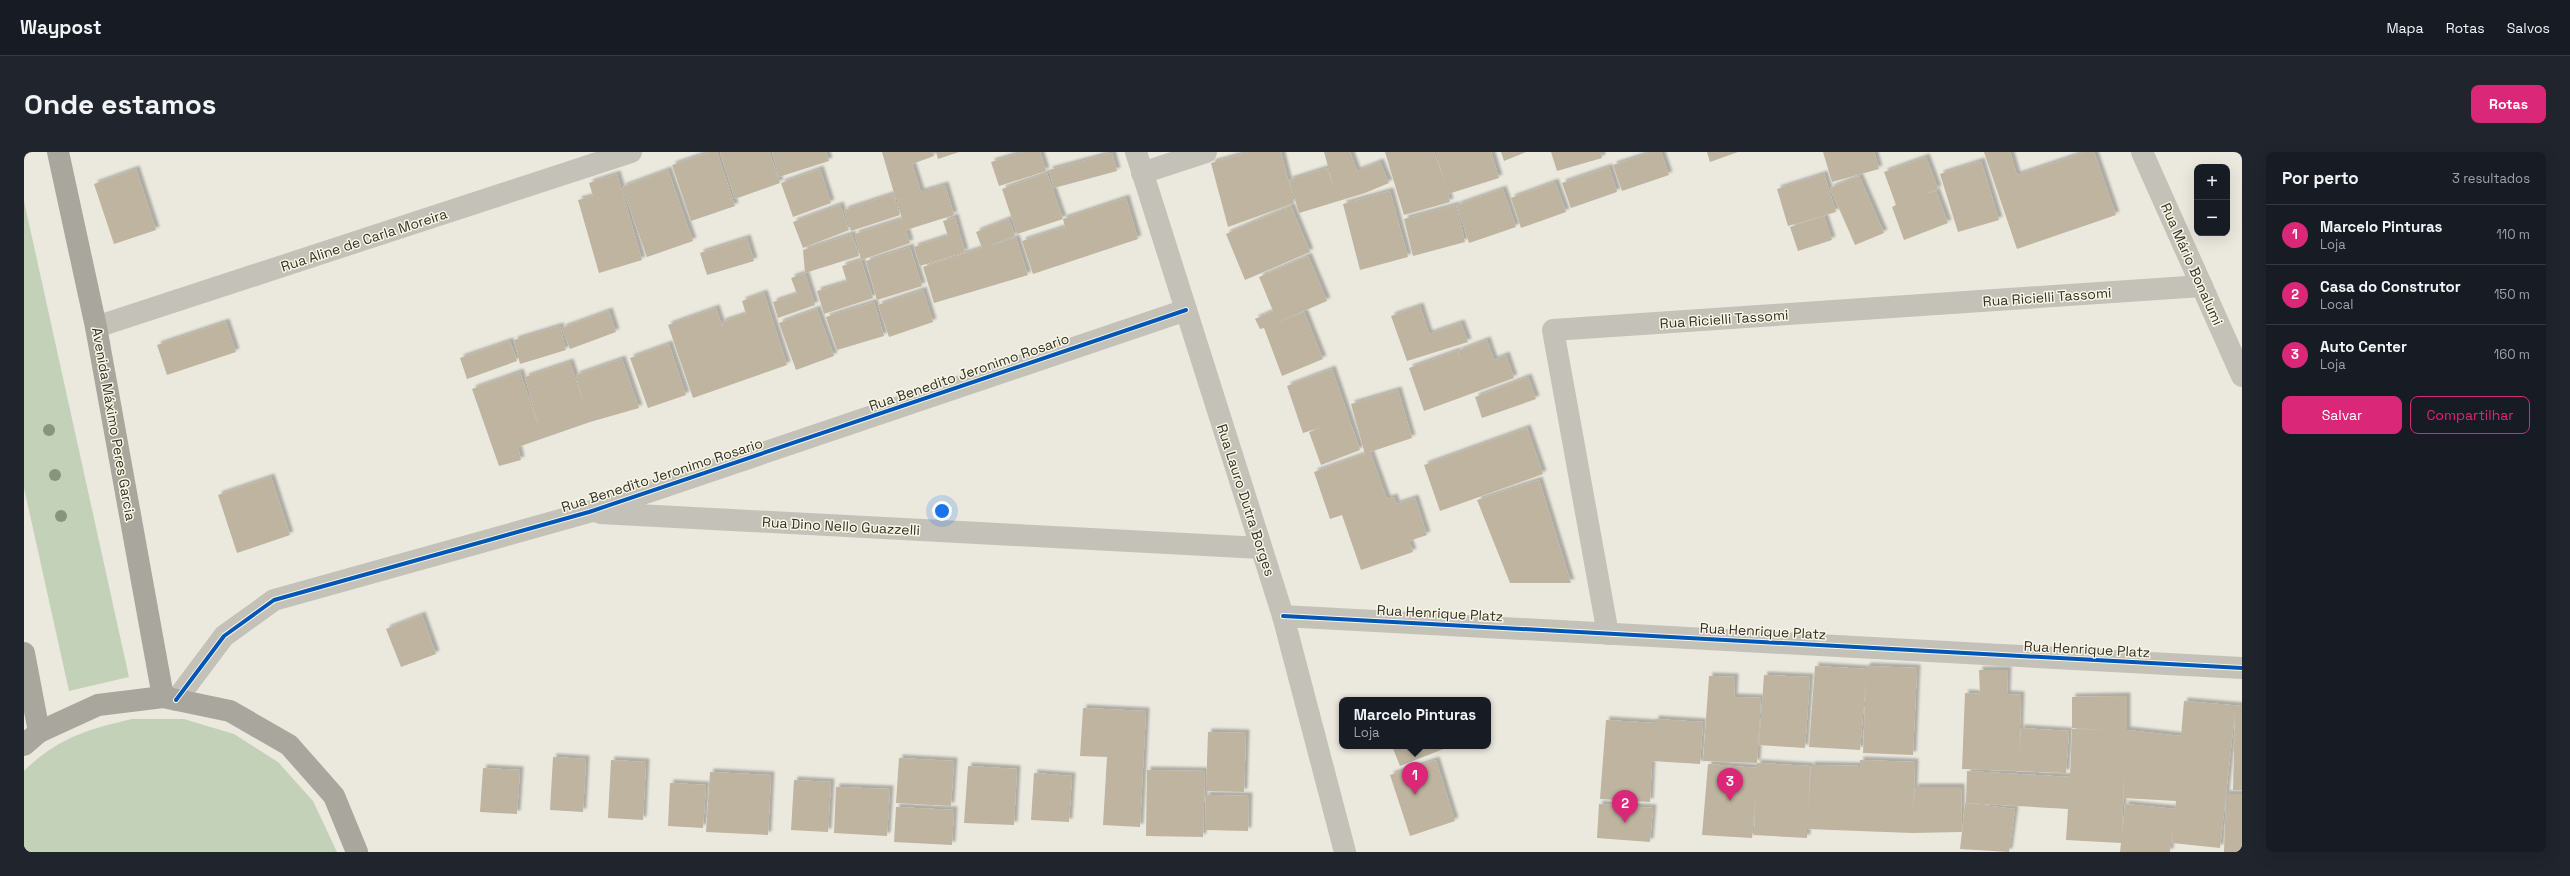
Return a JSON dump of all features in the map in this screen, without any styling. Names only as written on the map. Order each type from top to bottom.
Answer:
[{"type":"main road","name":"Avenida Máximo Peres Garcia","points":[[58,152],[96,327],[169,699]]},
{"type":"main road","points":[[24,653],[31,738],[98,706],[169,699],[230,711],[289,745],[334,796],[357,852]]},
{"type":"street","name":"Rua Aline de Carla Moreira","points":[[96,327],[631,152]]},
{"type":"street","name":"Rua Lauro Dutra Borges","points":[[1136,152],[1283,616],[1345,852]]},
{"type":"street","points":[[1142,173],[1206,152]]},
{"type":"street","name":"Rua Mário Bonalumi","points":[[2142,152],[2242,376]]},
{"type":"street","name":"Rua Ricielli Tassomi","points":[[1608,634],[1553,330],[2202,286]]},
{"type":"street","name":"Rua Benedito Jeronimo Rosario","points":[[169,699],[224,636],[274,600],[589,512],[1186,310]]},
{"type":"street","name":"Rua Dino Nello Guazzelli","points":[[589,512],[1261,548]]},
{"type":"street","name":"Rua Henrique Platz","points":[[1283,616],[2242,668]]},
{"type":"green space","points":[[24,201],[129,677],[69,691],[24,488]]},
{"type":"green space","points":[[132,719],[184,719],[234,734],[278,762],[313,801],[337,852],[24,852],[24,771],[49,750],[74,736]]},
{"type":"building","points":[[710,152],[717,152],[735,206],[691,221],[672,165]]},
{"type":"building","points":[[720,152],[769,152],[780,183],[735,199]]},
{"type":"building","points":[[772,152],[826,152],[829,161],[779,177]]},
{"type":"building","points":[[882,152],[932,152],[934,156],[912,164],[921,192],[945,185],[954,215],[906,230],[910,243],[861,260],[855,234],[902,219],[897,200],[910,196],[896,200]]},
{"type":"building","points":[[936,152],[959,152],[938,159]]},
{"type":"building","points":[[1024,152],[1040,152],[1046,171],[999,186],[991,162]]},
{"type":"building","points":[[1250,152],[1281,152],[1294,203],[1228,227],[1211,163]]},
{"type":"building","points":[[1324,152],[1350,152],[1357,171],[1380,162],[1389,183],[1365,193],[1299,213],[1289,180],[1327,168],[1335,192]]},
{"type":"building","points":[[1385,152],[1434,152],[1445,183],[1436,152],[1491,152],[1499,178],[1448,194],[1450,202],[1404,215]]},
{"type":"building","points":[[1501,152],[1526,152],[1504,161]]},
{"type":"building","points":[[1551,152],[1601,152],[1602,158],[1557,171]]},
{"type":"building","points":[[1653,152],[1661,152],[1669,175],[1622,191],[1613,165]]},
{"type":"building","points":[[1707,152],[1738,152],[1710,162]]},
{"type":"building","points":[[1823,152],[1874,152],[1879,169],[1832,182]]},
{"type":"building","points":[[1984,152],[2010,152],[2017,175],[2086,152],[2094,152],[2116,215],[2017,249]]},
{"type":"building","points":[[1112,153],[1117,171],[1054,188],[1049,170]]},
{"type":"building","points":[[1926,157],[1938,189],[1922,195],[1936,191],[1948,223],[1904,240],[1892,207],[1896,205],[1884,172]]},
{"type":"building","points":[[1981,161],[1999,220],[1958,232],[1940,174]]},
{"type":"building","points":[[1609,167],[1617,192],[1571,208],[1562,183]]},
{"type":"building","points":[[136,169],[156,230],[114,244],[94,184]]},
{"type":"building","points":[[820,169],[831,203],[793,217],[781,183]]},
{"type":"building","points":[[668,170],[693,241],[647,257],[622,187]]},
{"type":"building","points":[[1047,173],[1063,219],[1017,234],[1002,189]]},
{"type":"building","points":[[617,174],[642,260],[599,273],[578,200],[593,196],[589,183]]},
{"type":"building","points":[[1824,174],[1836,212],[1788,226],[1777,189]]},
{"type":"building","points":[[1859,176],[1884,233],[1855,245],[1830,188]]},
{"type":"building","points":[[1555,182],[1566,212],[1521,228],[1511,198]]},
{"type":"building","points":[[1503,189],[1516,227],[1469,243],[1457,205]]},
{"type":"building","points":[[1390,191],[1408,257],[1360,270],[1343,204]]},
{"type":"building","points":[[893,194],[900,215],[851,231],[844,210]]},
{"type":"building","points":[[1126,198],[1138,239],[1033,274],[1022,241],[1065,227],[1063,219]]},
{"type":"building","points":[[840,205],[849,230],[803,248],[793,222]]},
{"type":"building","points":[[1456,205],[1465,242],[1413,256],[1404,219]]},
{"type":"building","points":[[1291,206],[1310,252],[1245,280],[1226,234]]},
{"type":"building","points":[[1824,216],[1832,240],[1798,251],[1790,227]]},
{"type":"building","points":[[955,217],[965,252],[920,266],[914,247],[948,236],[943,221]]},
{"type":"building","points":[[1009,219],[1015,236],[986,247],[1016,238],[1028,275],[934,303],[923,267],[982,248],[976,232]]},
{"type":"building","points":[[852,234],[859,256],[805,273],[803,250]]},
{"type":"building","points":[[747,238],[754,261],[707,275],[700,253]]},
{"type":"building","points":[[910,247],[922,286],[877,300],[866,261]]},
{"type":"building","points":[[1308,256],[1327,301],[1271,325],[1304,312],[1323,359],[1282,376],[1264,328],[1260,329],[1255,319],[1273,311],[1259,277]]},
{"type":"building","points":[[861,260],[873,298],[824,314],[817,291],[847,282],[842,266]]},
{"type":"building","points":[[805,273],[815,305],[778,318],[773,302],[797,294],[791,278]]},
{"type":"building","points":[[923,290],[933,322],[889,337],[878,305]]},
{"type":"building","points":[[764,293],[787,365],[693,398],[668,325],[716,308],[723,329],[722,322],[746,314],[742,301]]},
{"type":"building","points":[[874,302],[884,336],[837,350],[826,317]]},
{"type":"building","points":[[1420,306],[1429,334],[1461,323],[1468,342],[1407,361],[1391,316]]},
{"type":"building","points":[[817,309],[834,356],[796,370],[779,323]]},
{"type":"building","points":[[609,311],[616,332],[570,349],[562,328]]},
{"type":"building","points":[[226,322],[236,352],[167,375],[157,345]]},
{"type":"building","points":[[560,326],[566,350],[520,364],[514,340]]},
{"type":"building","points":[[1487,340],[1494,360],[1506,355],[1514,378],[1424,411],[1409,368],[1457,351],[1462,363],[1458,351]]},
{"type":"building","points":[[510,341],[517,361],[467,379],[460,358]]},
{"type":"building","points":[[669,344],[686,395],[648,408],[630,358]]},
{"type":"building","points":[[622,359],[639,408],[590,422],[518,447],[521,460],[499,466],[472,389],[520,372],[540,431],[525,377],[570,362],[583,402],[576,375]]},
{"type":"building","points":[[1332,369],[1360,450],[1321,465],[1309,432],[1328,425],[1303,433],[1287,386]]},
{"type":"building","points":[[1528,377],[1536,399],[1482,418],[1475,397]]},
{"type":"building","points":[[1398,390],[1412,438],[1370,452],[1387,499],[1394,497],[1399,511],[1397,504],[1415,498],[1427,535],[1409,541],[1413,552],[1361,570],[1342,515],[1330,519],[1314,472],[1365,454],[1351,404]]},
{"type":"building","points":[[1527,428],[1543,474],[1440,511],[1424,465]]},
{"type":"building","points":[[271,477],[290,535],[237,553],[218,495]]},
{"type":"building","points":[[1539,480],[1571,583],[1510,583],[1477,500]]},
{"type":"building","points":[[422,615],[436,654],[401,667],[386,629]]},
{"type":"building","points":[[1815,666],[1866,669],[1867,666],[1917,668],[1913,755],[1863,753],[1866,680],[1860,750],[1809,747]]},
{"type":"building","points":[[1979,670],[2008,670],[2007,694],[2021,695],[2019,758],[2021,728],[2069,731],[2066,773],[1962,769],[1965,693],[1980,694]]},
{"type":"building","points":[[1764,675],[1810,677],[1805,748],[1759,745]]},
{"type":"building","points":[[1709,676],[1735,677],[1734,697],[1761,698],[1757,763],[1703,761]]},
{"type":"building","points":[[2127,696],[2127,730],[2181,736],[2184,701],[2242,706],[2242,790],[2233,790],[2235,712],[2220,848],[2172,843],[2173,826],[2170,852],[2120,852],[2121,843],[2066,840],[2068,809],[1966,803],[1967,771],[2070,777],[2072,729],[2110,730],[2072,728],[2072,697]],"holes":[[[2124,774],[2124,798],[2176,801],[2175,809],[2125,804],[2122,837]]]},
{"type":"building","points":[[1083,708],[1146,711],[1140,827],[1103,825],[1107,757],[1080,756]]},
{"type":"building","points":[[1655,719],[1703,722],[1700,764],[1652,761],[1650,802],[1600,799],[1606,720],[1655,723]]},
{"type":"building","points":[[1208,732],[1246,733],[1244,792],[1206,791]]},
{"type":"building","points":[[1393,749],[1443,749],[1400,766]]},
{"type":"building","points":[[553,757],[586,759],[583,812],[550,810]]},
{"type":"building","points":[[899,758],[954,761],[951,806],[896,803]]},
{"type":"building","points":[[611,760],[646,762],[643,820],[608,818]]},
{"type":"building","points":[[1436,760],[1455,821],[1410,836],[1390,775]]},
{"type":"building","points":[[1860,760],[1915,762],[1913,814],[1915,787],[1961,787],[1962,832],[1912,833],[1807,829],[1807,838],[1754,835],[1756,793],[1752,838],[1702,835],[1708,764],[1757,768],[1757,763],[1810,766],[1808,815],[1811,765],[1860,766]]},
{"type":"building","points":[[968,766],[1017,769],[1014,825],[964,823]]},
{"type":"building","points":[[483,768],[520,770],[517,814],[480,812]]},
{"type":"building","points":[[1147,770],[1205,771],[1203,837],[1146,836]]},
{"type":"building","points":[[710,772],[771,775],[768,835],[706,832]]},
{"type":"building","points":[[1034,773],[1072,776],[1069,822],[1031,820]]},
{"type":"building","points":[[794,780],[831,782],[828,832],[791,830]]},
{"type":"building","points":[[670,783],[706,785],[703,828],[668,826]]},
{"type":"building","points":[[836,787],[890,789],[887,836],[834,833]]},
{"type":"building","points":[[2226,794],[2242,794],[2242,852],[2224,852]]},
{"type":"building","points":[[1206,795],[1249,796],[1248,831],[1205,830]]},
{"type":"building","points":[[1965,803],[2015,809],[2009,852],[1960,849]]},
{"type":"building","points":[[1599,804],[1653,808],[1650,842],[1597,838]]},
{"type":"building","points":[[896,807],[954,810],[952,845],[894,842]]},
{"type":"cycle path","points":[[176,700],[224,636],[274,600],[589,512],[1186,310]]},
{"type":"cycle path","points":[[1283,616],[2242,668]]},
{"type":"place","name":"Marcelo Pinturas","points":[[1415,795]]},
{"type":"place","name":"Auto Center","points":[[1730,801]]},
{"type":"place","name":"Casa do Construtor","points":[[1625,823]]}]
